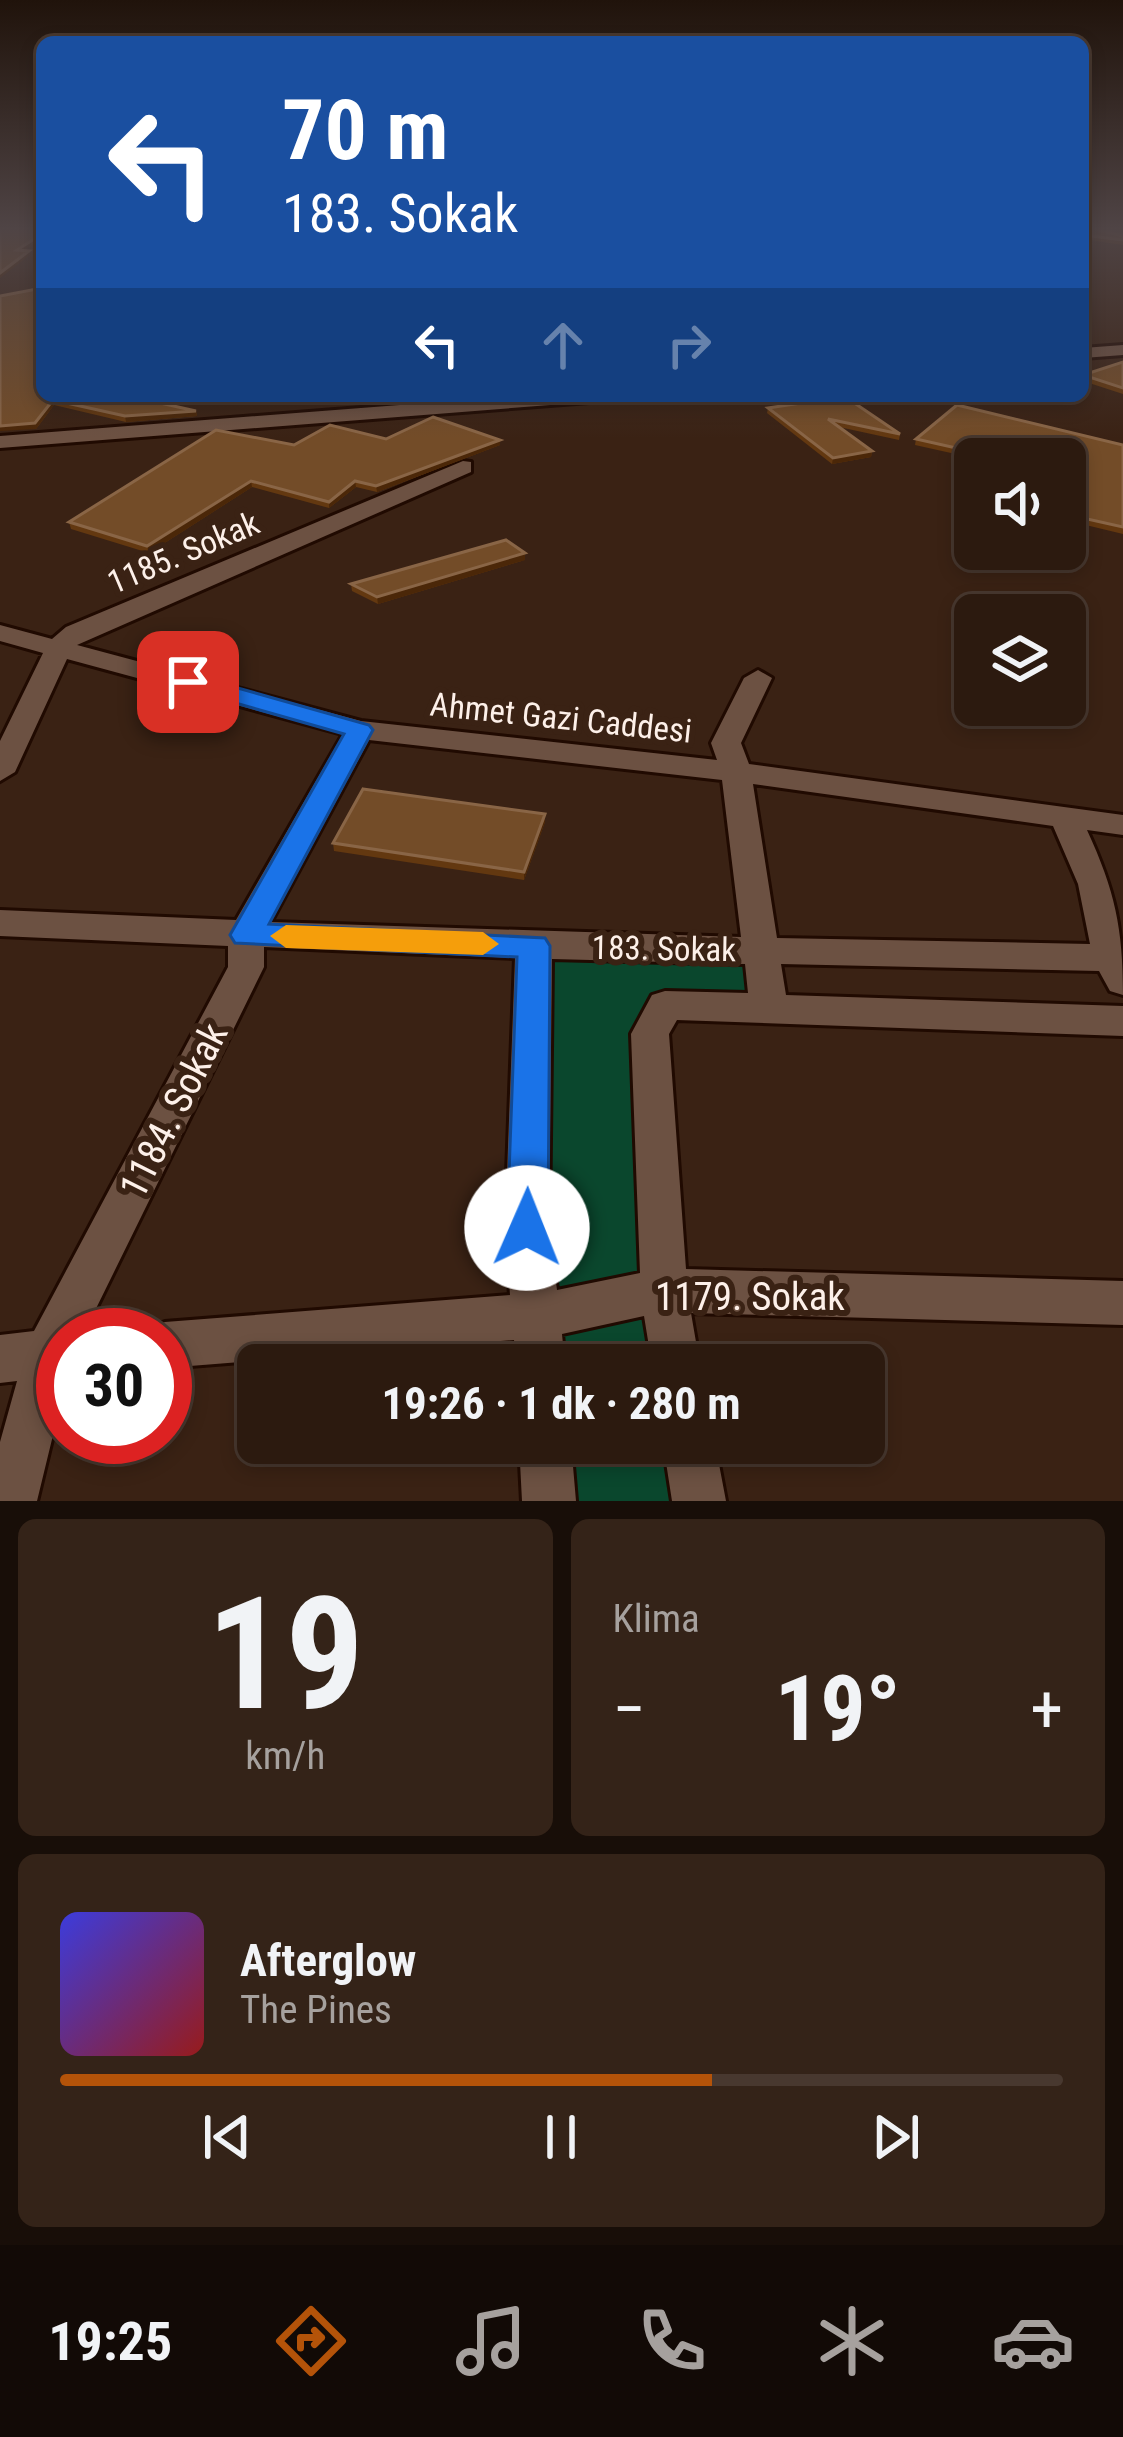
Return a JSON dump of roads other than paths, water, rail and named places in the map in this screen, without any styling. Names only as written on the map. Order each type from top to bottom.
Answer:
[{"type":"street","points":[[1089,353],[1123,350]]},
{"type":"street","points":[[0,442],[512,402]]},
{"type":"street","name":"1185. Sokak","points":[[60,646],[75,633],[463,467]]},
{"type":"street","name":"Ahmet Gazi Caddesi","points":[[0,633],[360,730],[736,772],[1123,825]]},
{"type":"street","points":[[0,772],[60,646]]},
{"type":"street","points":[[758,678],[726,743],[736,772],[769,1006]]},
{"type":"street","name":"1184. Sokak","points":[[78,1308],[246,968],[247,935],[360,730]]},
{"type":"street","points":[[1064,815],[1095,884],[1117,969]]},
{"type":"street","name":"183. Sokak","points":[[0,922],[534,946],[762,949],[1117,969]]},
{"type":"street","points":[[534,946],[527,1228],[540,1344]]},
{"type":"street","points":[[673,1344],[664,1290],[650,1034],[655,1016],[665,1006],[769,1006],[1123,1022]]},
{"type":"street","name":"1179. Sokak","points":[[192,1343],[538,1316],[664,1290],[1123,1303]]},
{"type":"street","points":[[0,1359],[36,1355]]},
{"type":"street","name":"1184. Sokak","points":[[10,1501],[36,1417]]},
{"type":"street","points":[[546,1464],[549,1501]]},
{"type":"street","points":[[693,1464],[699,1501]]}]
